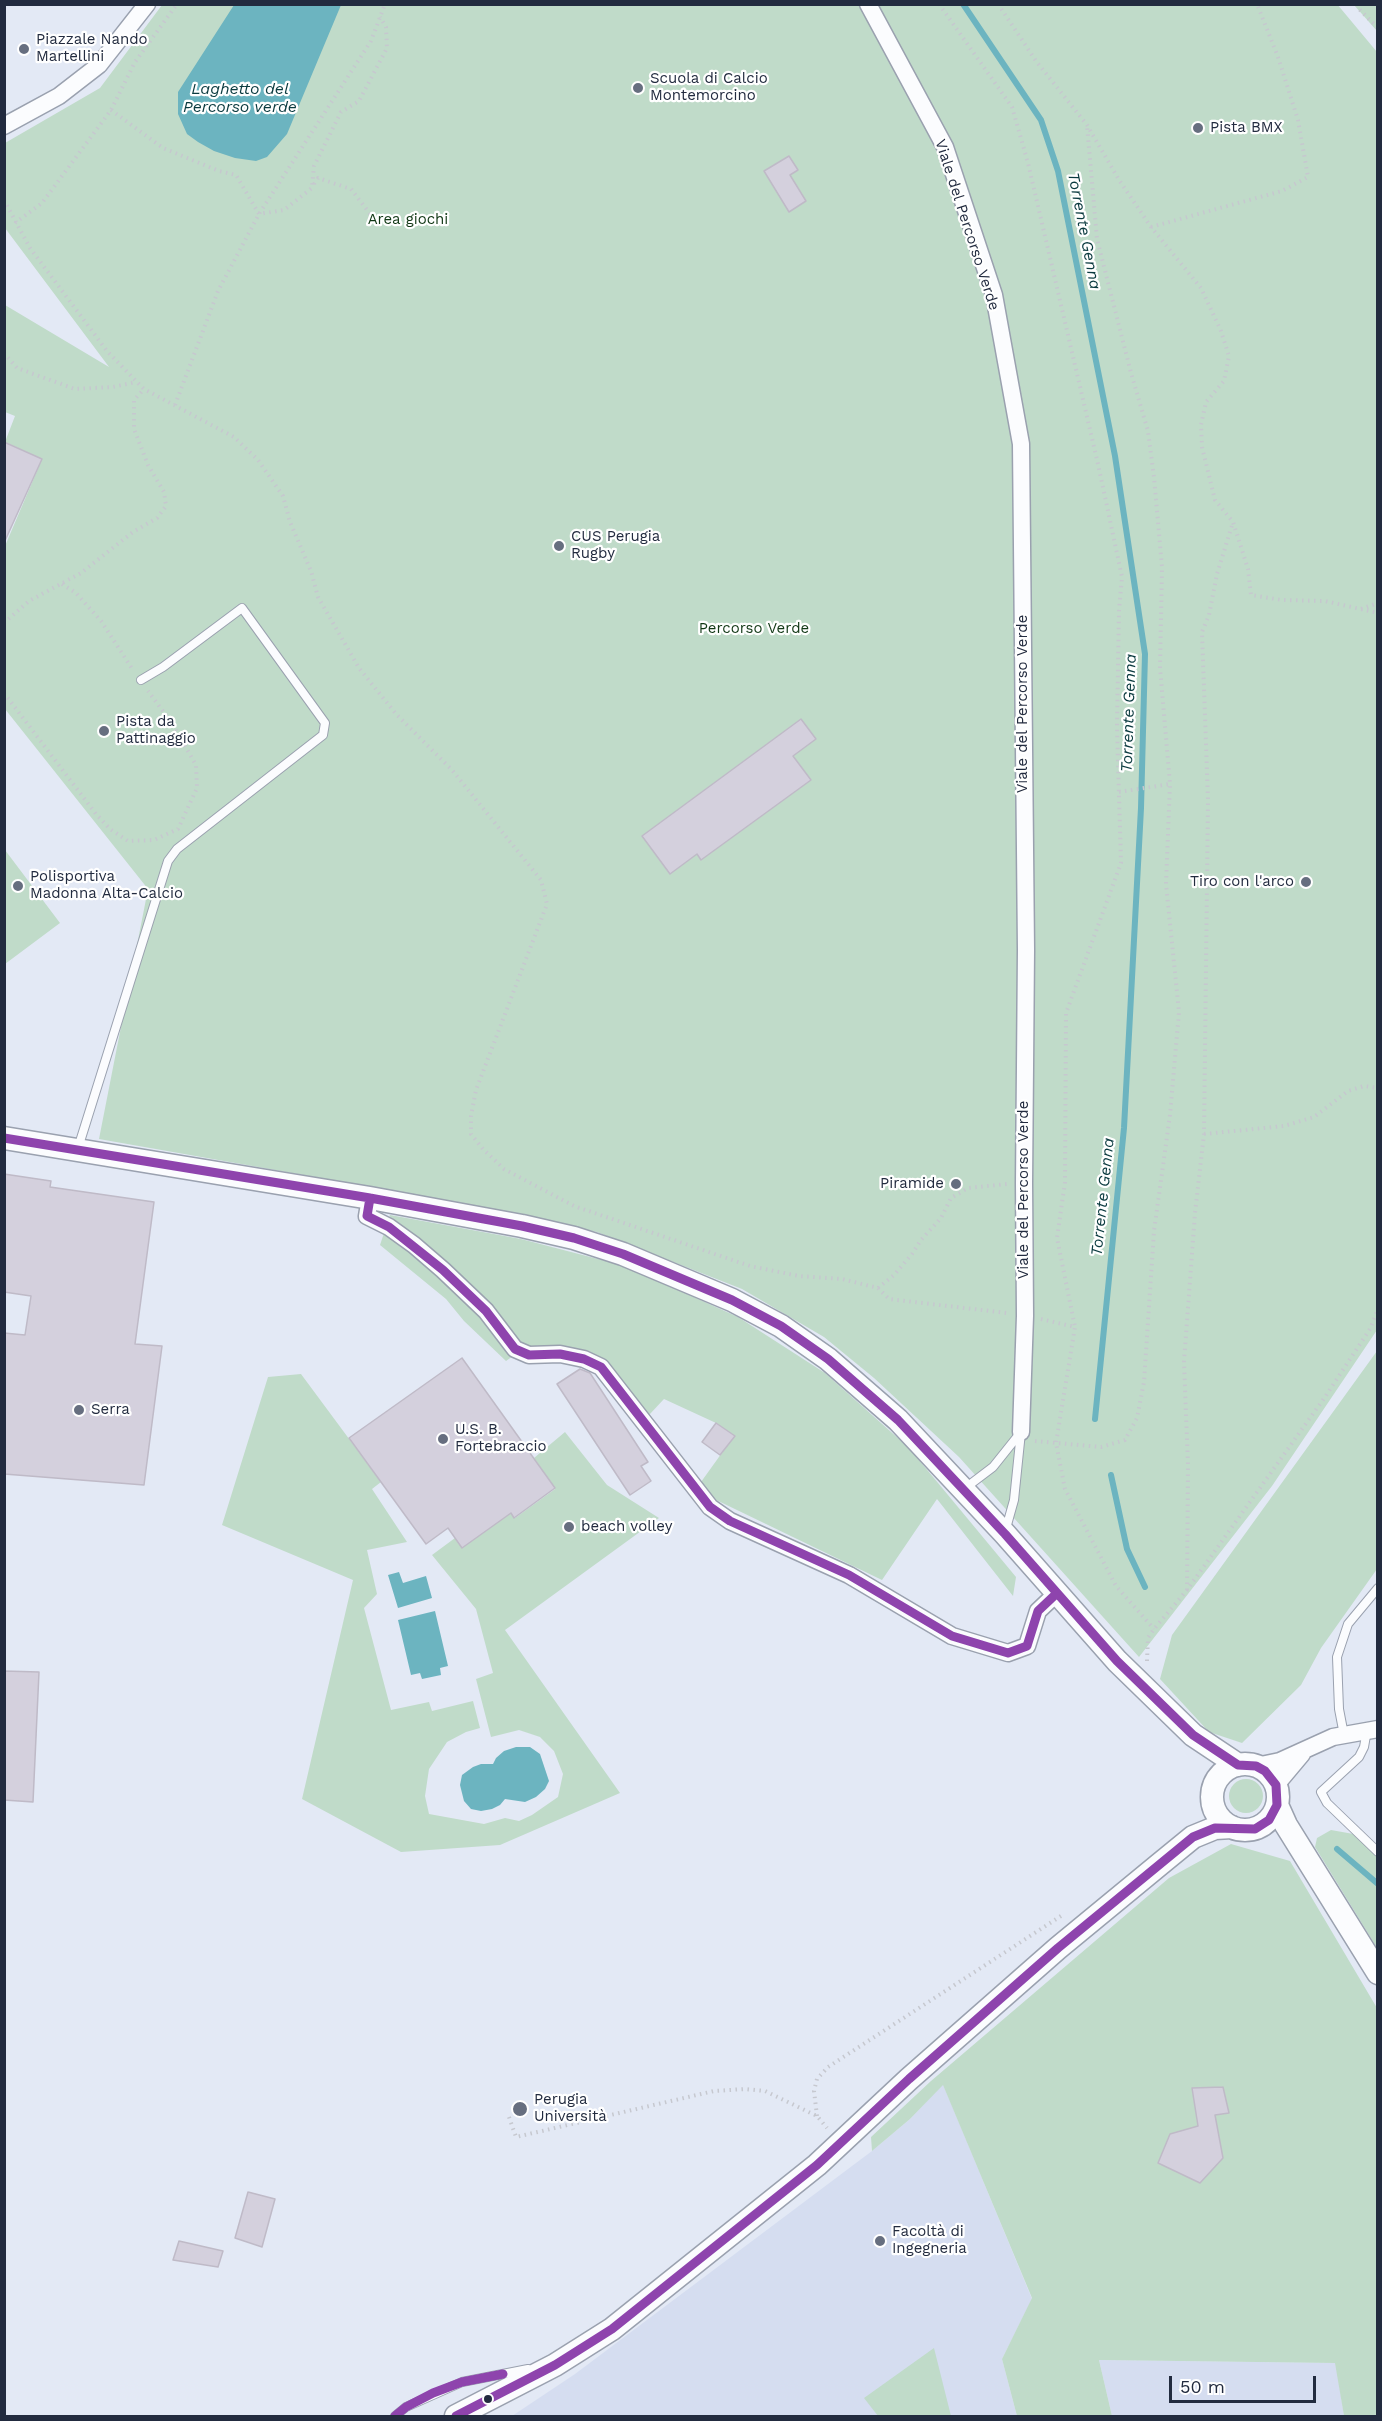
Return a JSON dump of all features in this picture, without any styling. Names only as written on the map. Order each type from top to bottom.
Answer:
[{"type":"street","points":[[4,126],[59,96],[99,65],[147,4]]},
{"type":"street","name":"Viale del Percorso Verde","points":[[868,4],[945,147],[994,295],[1021,444],[1026,950],[1024,1182],[1028,1437]]},
{"type":"street","points":[[4,1138],[370,1198],[574,1238],[634,1258],[732,1300],[781,1326],[828,1359],[898,1420],[1137,1680],[1193,1736],[1247,1766],[1264,1770],[1277,1795],[1286,1826],[1377,1973]]},
{"type":"street","points":[[370,1198],[367,1216],[390,1227],[443,1270],[486,1311],[515,1349],[529,1355],[560,1354],[584,1359],[601,1367],[710,1507],[730,1521],[849,1575],[952,1636],[1008,1653],[1027,1646],[1038,1611],[1056,1593]]},
{"type":"street","points":[[456,2416],[555,2365],[612,2329],[841,2145],[926,2063],[1058,1948],[1193,1837],[1208,1815],[1213,1794],[1223,1773],[1247,1766],[1280,1761],[1333,1737],[1372,1730]]},
{"type":"street","points":[[1193,1736],[1208,1763],[1219,1816],[1304,1856]]},
{"type":"street","points":[[1193,1837],[1215,1828],[1244,1828],[1269,1820],[1277,1795],[1304,1752]]},
{"type":"lane","points":[[78,1149],[168,861],[177,849],[322,735],[325,723],[242,608],[163,667],[141,680]]},
{"type":"lane","points":[[963,1490],[1028,1437]]},
{"type":"lane","name":"Viale del Percorso Verde","points":[[1005,1534],[1028,1437]]},
{"type":"lane","points":[[1344,1735],[1339,1709],[1337,1658],[1348,1624],[1377,1588]]},
{"type":"lane","points":[[1372,1730],[1359,1757],[1321,1792],[1327,1803],[1377,1852]]},
{"type":"lane","points":[[395,2416],[406,2407],[433,2393],[462,2382],[555,2365]]},
{"type":"path","points":[[15,223],[42,203],[111,110],[135,62],[177,4]]},
{"type":"path","points":[[175,405],[218,291],[259,214],[371,41],[386,4]]},
{"type":"path","points":[[939,4],[1012,107],[1028,163],[1039,220],[1098,464],[1122,577],[1119,610],[1118,704],[1121,863],[1066,1013],[1065,1182],[1057,1238],[1075,1327],[1056,1443],[1065,1489],[1101,1558],[1116,1586],[1154,1629]]},
{"type":"path","points":[[998,4],[1036,61],[1087,124],[1119,180],[1151,227],[1201,288],[1221,330],[1229,356],[1224,381],[1206,402],[1201,425],[1202,447],[1215,500],[1233,522],[1248,568],[1251,595],[1282,600],[1325,601],[1377,613]]},
{"type":"path","points":[[1151,227],[1282,191],[1308,177],[1298,120],[1278,57],[1257,4]]},
{"type":"path","points":[[1359,4],[1359,9],[1377,28]]},
{"type":"path","points":[[312,188],[314,166],[341,112],[358,101],[387,48],[386,27],[380,17]]},
{"type":"path","points":[[111,110],[163,148],[219,171],[236,175],[259,214]]},
{"type":"path","points":[[1028,1437],[1056,1443],[1101,1447],[1125,1440],[1137,1418],[1144,1382],[1154,1231],[1170,1115],[1179,1012],[1166,884],[1170,784],[1160,668],[1162,567],[1148,431],[1097,239],[1087,124]]},
{"type":"path","points":[[259,214],[285,210],[312,188],[318,178],[351,189],[374,219]]},
{"type":"path","points":[[4,200],[12,211],[15,223],[30,249],[107,351],[144,389],[234,437],[258,460],[283,496],[290,522],[311,571],[318,597],[358,668],[396,714],[452,770],[541,880],[547,904],[476,1090],[471,1116],[471,1134],[504,1169],[574,1206],[750,1266],[799,1276],[842,1279],[878,1288],[889,1299],[1025,1316],[1075,1327]]},
{"type":"path","points":[[4,352],[17,368],[75,388],[113,387],[137,381]]},
{"type":"path","points":[[4,623],[29,601],[81,573],[133,532],[157,518],[166,506],[164,492],[148,465],[134,429],[134,400],[144,389]]},
{"type":"path","points":[[1187,1590],[1188,1465],[1184,1362],[1195,1213],[1204,1134],[1208,800],[1202,632],[1209,615],[1217,574],[1233,522]]},
{"type":"path","points":[[4,693],[110,830],[128,841],[154,840],[178,829],[197,788],[196,765],[171,723],[101,621],[76,593],[62,584]]},
{"type":"path","points":[[1360,609],[1377,603]]},
{"type":"path","points":[[1119,792],[1170,784]]},
{"type":"path","points":[[1204,1134],[1284,1126],[1314,1118],[1348,1091],[1364,1086],[1377,1088]]},
{"type":"path","points":[[878,1288],[894,1275],[912,1254],[941,1218],[951,1198],[968,1188],[1024,1182]]},
{"type":"path","points":[[1137,1680],[1146,1665],[1148,1638],[1187,1590],[1324,1397],[1370,1329],[1377,1309]]},
{"type":"path","points":[[817,2116],[814,2091],[817,2079],[828,2067],[1066,1912]]},
{"type":"path","points":[[509,2117],[516,2138],[714,2091],[746,2089],[765,2091],[817,2116],[841,2145]]},
{"type":"shaded area","name":"Facoltà di Ingegneria","points":[[943,2084],[1032,2299],[1002,2359],[1017,2416],[512,2416],[575,2374],[872,2151],[910,2119]]},
{"type":"shaded area","points":[[1099,2360],[1336,2363],[1344,2416],[1112,2416]]},
{"type":"green space","name":"Percorso Verde","points":[[1337,4],[1377,52],[1377,1330],[1272,1486],[1139,1657],[959,1457],[874,1378],[824,1337],[742,1289],[597,1232],[457,1202],[99,1139],[148,889],[5,709],[5,546],[42,459],[5,442],[15,416],[5,412],[5,305],[109,367],[5,228],[5,143],[100,88],[162,5]]},
{"type":"green space","points":[[1354,5],[1377,5],[1377,31]]},
{"type":"green space","name":"Polisportiva Madonna Alta-Calcio","points":[[5,850],[60,923],[5,964]]},
{"type":"green space","points":[[390,1215],[521,1239],[625,1266],[738,1317],[825,1373],[909,1448],[1016,1577],[1013,1596],[937,1499],[882,1580],[710,1497],[701,1482],[734,1436],[716,1423],[664,1399],[649,1415],[608,1365],[589,1351],[527,1346],[506,1361],[464,1321],[446,1299],[380,1245]]},
{"type":"green space","points":[[1377,1351],[1377,1569],[1321,1648],[1301,1685],[1242,1743],[1209,1732],[1160,1679],[1172,1635]]},
{"type":"green space","points":[[301,1374],[381,1482],[372,1489],[407,1542],[367,1550],[377,1594],[364,1608],[391,1710],[429,1702],[432,1711],[473,1701],[480,1728],[447,1742],[429,1769],[425,1796],[429,1814],[484,1824],[505,1818],[519,1821],[558,1797],[563,1774],[554,1751],[540,1737],[519,1730],[491,1737],[476,1679],[493,1673],[476,1609],[432,1555],[455,1538],[511,1513],[515,1518],[555,1489],[534,1458],[565,1432],[607,1485],[659,1518],[505,1630],[620,1793],[500,1845],[401,1852],[302,1799],[353,1580],[222,1525],[268,1377]]},
{"type":"green space","points":[[1246,1779],[1258,1784],[1263,1796],[1258,1808],[1246,1813],[1234,1808],[1229,1796],[1234,1784]]},
{"type":"green space","points":[[1331,1830],[1359,1835],[1377,1852],[1377,1948],[1315,1847],[1317,1838]]},
{"type":"green space","points":[[1231,1844],[1290,1861],[1377,2008],[1377,2416],[1344,2416],[1335,2363],[1099,2360],[1112,2416],[1017,2416],[1002,2359],[1032,2298],[943,2085],[910,2119],[872,2151],[871,2137],[931,2081],[1169,1878]]},
{"type":"green space","points":[[934,2348],[951,2416],[878,2416],[864,2398]]},
{"type":"water","name":"Laghetto del Percorso verde","points":[[234,5],[341,5],[287,134],[267,157],[256,161],[235,158],[214,151],[198,142],[187,134],[178,114],[178,92]]},
{"type":"water","points":[[399,1572],[403,1583],[426,1576],[432,1598],[398,1608],[388,1575]]},
{"type":"water","points":[[435,1611],[448,1666],[440,1668],[441,1675],[422,1679],[420,1673],[411,1675],[398,1620]]},
{"type":"water","points":[[516,1747],[530,1747],[540,1754],[549,1781],[545,1789],[536,1797],[525,1802],[505,1799],[492,1809],[481,1811],[471,1809],[464,1801],[460,1785],[462,1775],[481,1764],[493,1764],[504,1751]]},
{"type":"building","points":[[789,156],[798,170],[790,175],[806,201],[789,212],[764,171]]},
{"type":"building","points":[[4,442],[42,459],[4,543]]},
{"type":"building","points":[[801,719],[816,739],[793,756],[811,780],[701,860],[697,854],[670,874],[642,836]]},
{"type":"building","points":[[4,1174],[51,1181],[50,1187],[154,1202],[135,1344],[162,1346],[144,1485],[4,1474],[4,1333],[25,1335],[31,1296],[4,1292]]},
{"type":"building","points":[[462,1358],[555,1488],[514,1518],[511,1513],[462,1548],[448,1528],[426,1544],[349,1438]]},
{"type":"building","points":[[580,1369],[590,1373],[648,1462],[641,1466],[651,1481],[630,1495],[557,1384]]},
{"type":"building","points":[[716,1423],[735,1436],[720,1455],[702,1442]]},
{"type":"building","points":[[4,1671],[39,1672],[33,1802],[4,1800]]},
{"type":"building","points":[[1223,2087],[1229,2113],[1215,2115],[1223,2158],[1200,2183],[1158,2163],[1170,2134],[1198,2126],[1192,2088]]},
{"type":"building","points":[[248,2192],[275,2199],[262,2247],[235,2238]]},
{"type":"building","points":[[179,2241],[223,2251],[218,2267],[173,2260]]},
{"type":"waterway","name":"Torrente Genna","points":[[963,4],[1041,120],[1058,171],[1115,456],[1145,654],[1141,808],[1124,1128],[1095,1419]]},
{"type":"waterway","name":"Torrente Genna","points":[[1111,1475],[1127,1549],[1145,1587]]},
{"type":"waterway","name":"Torrente Genna","points":[[1337,1849],[1378,1884]]},
{"type":"transit line","points":[[4,1138],[370,1198],[522,1226],[574,1238],[623,1254],[732,1300],[781,1326],[828,1359],[898,1420],[1005,1534],[1117,1661],[1193,1735],[1238,1765],[1256,1766],[1265,1771],[1276,1785],[1277,1805],[1269,1820],[1255,1829],[1215,1828],[1193,1837],[1058,1948],[909,2079],[817,2165],[612,2329],[555,2365],[456,2416]]},
{"type":"transit line","points":[[370,1198],[367,1216],[389,1227],[443,1270],[486,1311],[515,1349],[529,1355],[560,1354],[584,1359],[601,1367],[710,1507],[730,1521],[849,1575],[952,1636],[1008,1653],[1027,1646],[1038,1611],[1056,1594]]},
{"type":"transit line","points":[[395,2416],[406,2407],[433,2393],[462,2382],[503,2374]]},
{"type":"place","name":"Piazzale Nando Martellini","points":[[24,49]]},
{"type":"place","name":"Scuola di Calcio Montemorcino","points":[[638,88]]},
{"type":"place","name":"Pista BMX","points":[[1198,128]]},
{"type":"place","name":"CUS Perugia Rugby","points":[[559,546]]},
{"type":"place","name":"Pista da Pattinaggio","points":[[104,731]]},
{"type":"place","name":"Tiro con l'arco","points":[[1306,882]]},
{"type":"place","name":"Polisportiva Madonna Alta-Calcio","points":[[18,886]]},
{"type":"place","name":"Piramide","points":[[956,1184]]},
{"type":"place","name":"Serra","points":[[79,1410]]},
{"type":"place","name":"U.S. B. Fortebraccio","points":[[443,1439]]},
{"type":"place","name":"beach volley","points":[[569,1527]]},
{"type":"place","name":"Perugia Università","points":[[520,2109]]},
{"type":"place","name":"Facoltà di Ingegneria","points":[[880,2241]]},
{"type":"park label","name":"Area giochi","points":[[408,220]]}]
